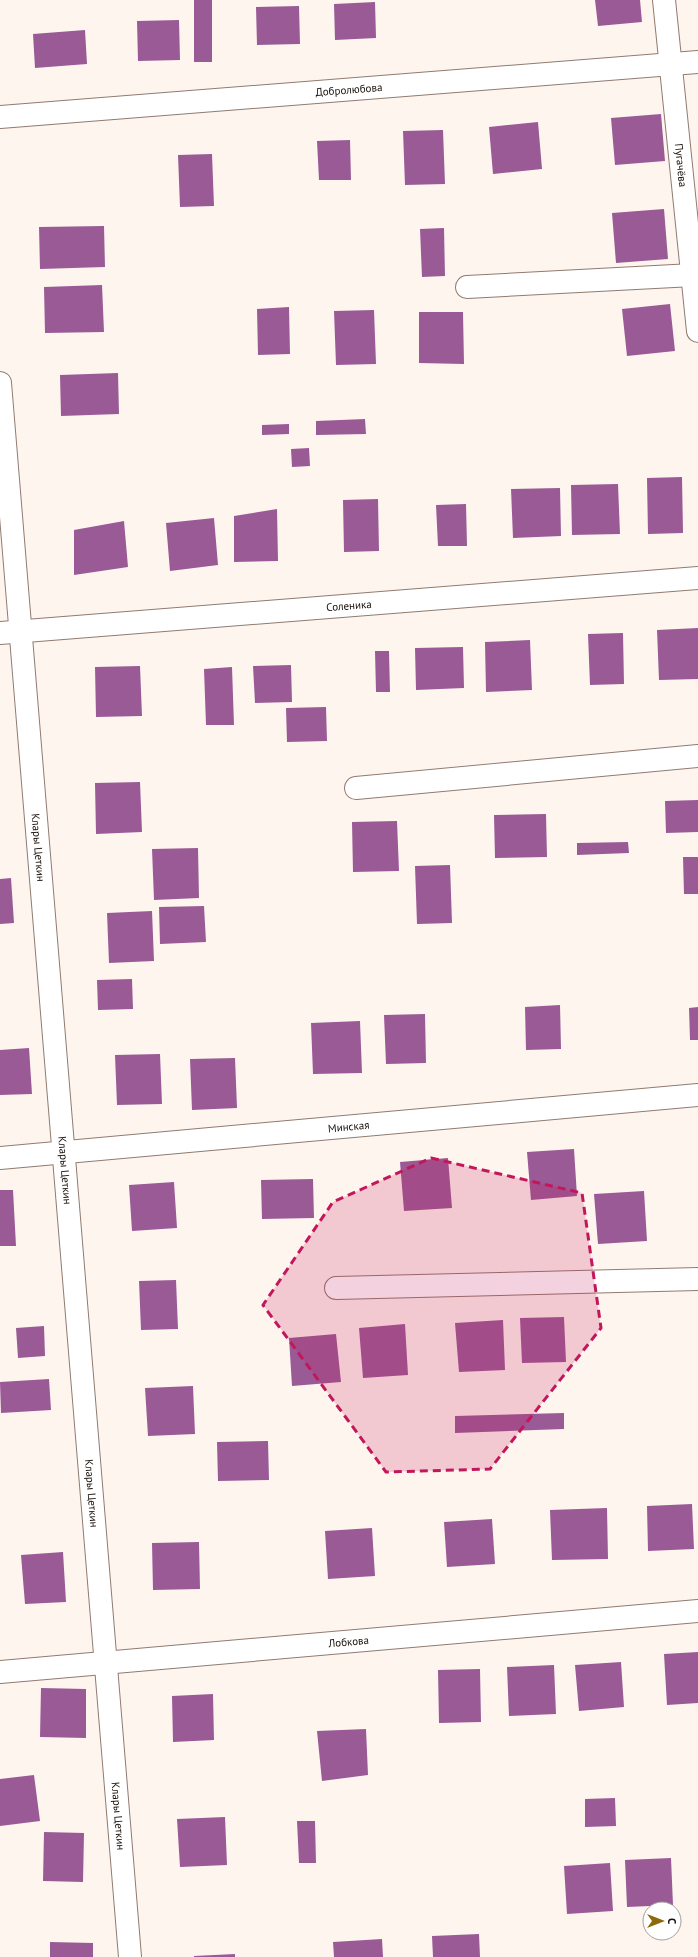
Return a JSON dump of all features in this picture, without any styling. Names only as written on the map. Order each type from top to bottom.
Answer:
[{"type":"street","name":"Пугачёва","points":[[664,0],[698,331]]},
{"type":"street","name":"Добролюбова","points":[[0,117],[698,62]]},
{"type":"street","points":[[467,287],[693,275]]},
{"type":"street","name":"Клары Цеткин","points":[[0,383],[10,633],[64,1152],[130,1957]]},
{"type":"street","name":"Соленика","points":[[10,633],[698,578]]},
{"type":"street","points":[[356,788],[698,756]]},
{"type":"street","name":"Минская","points":[[0,1158],[698,1095]]},
{"type":"street","points":[[336,1288],[698,1279]]},
{"type":"street","name":"Лобкова","points":[[0,1672],[698,1611]]},
{"type":"highlighted area","points":[[431,1158],[582,1193],[601,1328],[490,1469],[386,1472],[263,1305],[333,1202]]},
{"type":"building","points":[[194,0],[212,0],[212,62],[194,62]]},
{"type":"building","points":[[595,0],[640,0],[642,22],[598,26]]},
{"type":"building","points":[[375,2],[376,38],[335,40],[334,4]]},
{"type":"building","points":[[299,6],[300,44],[257,45],[256,7]]},
{"type":"building","points":[[179,20],[180,60],[138,61],[137,21]]},
{"type":"building","points":[[85,30],[87,64],[35,68],[33,34]]},
{"type":"building","points":[[661,114],[665,161],[615,165],[611,118]]},
{"type":"building","points":[[538,122],[542,169],[493,174],[489,127]]},
{"type":"building","points":[[443,130],[445,184],[405,185],[403,131]]},
{"type":"building","points":[[350,140],[351,180],[319,180],[317,141]]},
{"type":"building","points":[[212,154],[214,206],[180,207],[178,155]]},
{"type":"building","points":[[664,209],[668,259],[616,263],[612,213]]},
{"type":"building","points":[[104,226],[105,267],[40,269],[39,227]]},
{"type":"building","points":[[444,228],[445,276],[422,277],[420,229]]},
{"type":"building","points":[[102,285],[104,332],[45,333],[44,287]]},
{"type":"building","points":[[670,304],[675,351],[627,356],[622,309]]},
{"type":"building","points":[[289,307],[290,354],[258,355],[257,309]]},
{"type":"building","points":[[374,310],[376,364],[336,365],[334,311]]},
{"type":"building","points":[[419,312],[463,312],[464,364],[419,363]]},
{"type":"building","points":[[118,373],[119,414],[61,416],[60,375]]},
{"type":"building","points":[[365,419],[366,434],[316,435],[316,421]]},
{"type":"building","points":[[289,424],[289,434],[262,435],[262,425]]},
{"type":"building","points":[[309,448],[310,466],[292,467],[291,449]]},
{"type":"building","points":[[682,477],[683,533],[648,534],[647,478]]},
{"type":"building","points":[[618,484],[620,534],[572,535],[571,485]]},
{"type":"building","points":[[560,488],[561,536],[513,538],[511,489]]},
{"type":"building","points":[[378,499],[379,551],[344,552],[343,500]]},
{"type":"building","points":[[466,504],[467,546],[438,546],[436,505]]},
{"type":"building","points":[[277,509],[278,561],[234,562],[234,516]]},
{"type":"building","points":[[214,518],[218,565],[170,571],[166,523]]},
{"type":"building","points":[[124,521],[128,567],[74,575],[74,530]]},
{"type":"building","points":[[698,628],[698,679],[659,680],[657,630]]},
{"type":"building","points":[[623,633],[624,684],[590,685],[588,634]]},
{"type":"building","points":[[530,640],[532,690],[486,692],[485,642]]},
{"type":"building","points":[[463,647],[464,688],[416,690],[415,648]]},
{"type":"building","points":[[375,651],[389,651],[390,692],[376,692]]},
{"type":"building","points":[[291,665],[292,702],[255,703],[253,666]]},
{"type":"building","points":[[140,666],[142,716],[96,717],[95,667]]},
{"type":"building","points":[[232,667],[234,725],[206,725],[204,669]]},
{"type":"building","points":[[326,707],[327,741],[287,742],[286,708]]},
{"type":"building","points":[[140,782],[142,832],[96,834],[95,783]]},
{"type":"building","points":[[698,800],[698,832],[666,833],[665,801]]},
{"type":"building","points":[[546,814],[547,857],[495,858],[494,815]]},
{"type":"building","points":[[397,821],[399,871],[353,872],[352,822]]},
{"type":"building","points":[[628,842],[629,853],[577,855],[577,843]]},
{"type":"building","points":[[198,848],[199,898],[154,900],[152,849]]},
{"type":"building","points":[[683,857],[698,857],[698,894],[684,894]]},
{"type":"building","points":[[450,865],[452,923],[417,924],[415,866]]},
{"type":"building","points":[[11,878],[14,923],[0,924],[0,879]]},
{"type":"building","points":[[204,906],[206,942],[160,944],[159,907]]},
{"type":"building","points":[[152,911],[154,961],[109,963],[107,913]]},
{"type":"building","points":[[132,979],[133,1009],[98,1010],[97,980]]},
{"type":"building","points":[[560,1005],[561,1049],[526,1050],[525,1007]]},
{"type":"building","points":[[698,1007],[698,1040],[690,1040],[689,1008]]},
{"type":"building","points":[[425,1014],[426,1063],[386,1064],[384,1015]]},
{"type":"building","points":[[360,1021],[362,1073],[313,1074],[311,1023]]},
{"type":"building","points":[[29,1048],[32,1094],[0,1095],[0,1050]]},
{"type":"building","points":[[160,1054],[162,1104],[117,1105],[115,1055]]},
{"type":"building","points":[[235,1058],[237,1108],[192,1110],[190,1059]]},
{"type":"building","points":[[574,1149],[577,1196],[531,1200],[527,1152]]},
{"type":"building","points":[[448,1158],[452,1208],[404,1211],[400,1162]]},
{"type":"building","points":[[313,1179],[314,1218],[262,1219],[261,1180]]},
{"type":"building","points":[[174,1182],[177,1228],[132,1231],[129,1185]]},
{"type":"building","points":[[0,1190],[13,1190],[16,1246],[0,1246]]},
{"type":"building","points":[[644,1191],[647,1241],[598,1244],[594,1194]]},
{"type":"building","points":[[176,1280],[178,1329],[141,1330],[139,1281]]},
{"type":"building","points":[[564,1317],[566,1362],[522,1363],[520,1318]]},
{"type":"building","points":[[503,1320],[505,1370],[459,1372],[455,1323]]},
{"type":"building","points":[[405,1324],[408,1375],[363,1378],[359,1328]]},
{"type":"building","points":[[44,1326],[45,1356],[18,1358],[16,1328]]},
{"type":"building","points":[[336,1334],[341,1382],[292,1386],[289,1338]]},
{"type":"building","points":[[49,1379],[51,1410],[1,1413],[0,1382]]},
{"type":"building","points":[[193,1386],[195,1434],[148,1436],[145,1388]]},
{"type":"building","points":[[564,1413],[564,1429],[455,1433],[455,1416]]},
{"type":"building","points":[[268,1441],[269,1480],[218,1481],[217,1442]]},
{"type":"building","points":[[692,1504],[694,1549],[648,1551],[647,1506]]},
{"type":"building","points":[[607,1508],[608,1559],[552,1560],[550,1510]]},
{"type":"building","points":[[492,1519],[495,1564],[447,1567],[444,1522]]},
{"type":"building","points":[[372,1528],[375,1576],[328,1579],[325,1531]]},
{"type":"building","points":[[199,1542],[200,1589],[153,1590],[152,1543]]},
{"type":"building","points":[[63,1552],[66,1602],[25,1604],[21,1555]]},
{"type":"building","points":[[698,1652],[698,1703],[667,1705],[664,1654]]},
{"type":"building","points":[[621,1662],[624,1707],[579,1711],[575,1665]]},
{"type":"building","points":[[554,1665],[556,1714],[509,1716],[507,1667]]},
{"type":"building","points":[[480,1669],[481,1722],[439,1723],[438,1670]]},
{"type":"building","points":[[41,1688],[86,1689],[86,1738],[40,1737]]},
{"type":"building","points":[[213,1694],[214,1740],[173,1742],[172,1696]]},
{"type":"building","points":[[366,1729],[368,1775],[322,1781],[317,1731]]},
{"type":"building","points":[[34,1775],[40,1821],[0,1826],[0,1779]]},
{"type":"building","points":[[615,1798],[616,1826],[585,1827],[585,1799]]},
{"type":"building","points":[[225,1817],[227,1865],[180,1867],[177,1819]]},
{"type":"building","points":[[297,1821],[315,1821],[316,1863],[299,1863]]},
{"type":"building","points":[[44,1832],[84,1833],[83,1882],[43,1881]]},
{"type":"building","points":[[671,1858],[673,1901],[642,1901],[642,1906],[627,1907],[625,1860]]},
{"type":"building","points":[[610,1863],[613,1911],[567,1914],[564,1866]]},
{"type":"building","points":[[479,1934],[480,1957],[433,1957],[432,1936]]},
{"type":"building","points":[[382,1939],[383,1957],[334,1957],[333,1942]]},
{"type":"building","points":[[50,1942],[93,1943],[93,1957],[50,1957]]},
{"type":"building","points":[[235,1954],[235,1957],[194,1957],[194,1956]]}]
